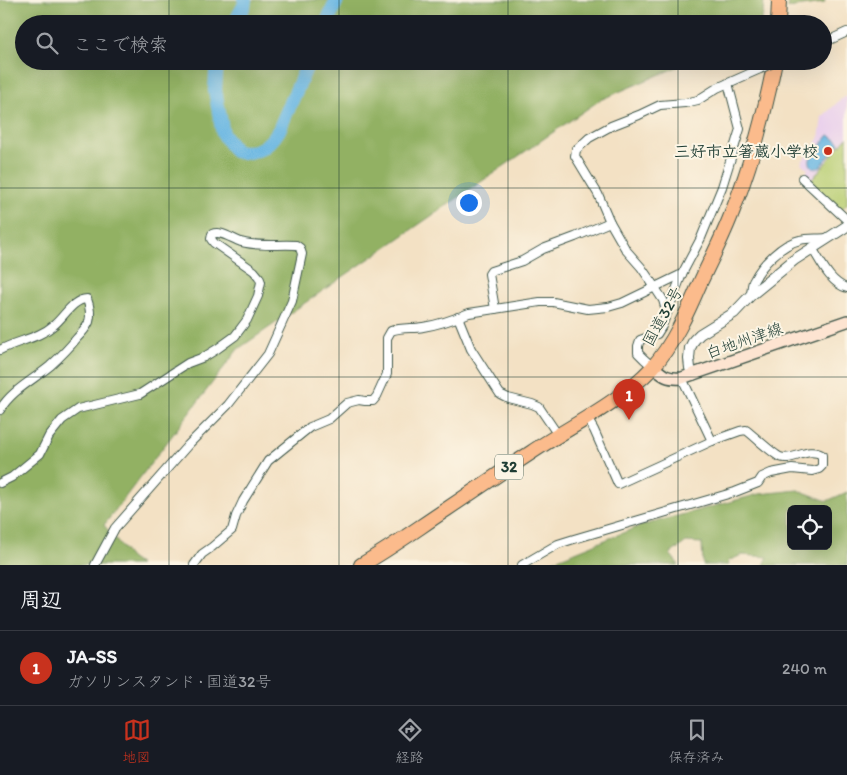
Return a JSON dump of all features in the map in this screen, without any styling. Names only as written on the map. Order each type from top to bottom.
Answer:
[{"type":"highway","points":[[778,15],[779,0]]},
{"type":"highway","name":"国道32号","points":[[361,565],[387,550],[558,435],[611,403],[653,367],[673,339],[686,314],[733,212],[755,147],[774,70]]},
{"type":"main road","name":"白地州津線","points":[[682,378],[847,322]]},
{"type":"main road","points":[[653,367],[670,379],[682,378]]},
{"type":"street","points":[[832,39],[847,32]]},
{"type":"street","points":[[667,312],[663,300],[655,287],[626,250],[610,222],[598,194],[575,156],[576,150],[589,138],[611,126],[660,105],[698,100],[728,83],[758,70]]},
{"type":"street","points":[[653,367],[638,353],[640,340],[657,334],[662,326],[682,274],[701,238],[722,187],[740,129],[728,83]]},
{"type":"street","points":[[802,178],[847,220]]},
{"type":"street","points":[[495,309],[489,274],[492,270],[522,260],[543,249],[610,222]]},
{"type":"street","points":[[693,374],[690,368],[690,348],[700,334],[734,313],[751,295],[794,260],[847,226]]},
{"type":"street","points":[[0,483],[12,477],[40,454],[49,436],[62,420],[78,409],[140,394],[188,363],[217,350],[235,336],[247,320],[258,296],[261,282],[254,271],[214,243],[211,240],[212,234],[219,233],[252,245],[296,245],[300,248],[302,254],[292,301],[268,354],[228,405],[188,445],[115,528],[95,565]]},
{"type":"street","points":[[751,295],[753,281],[768,260],[779,250],[788,244],[801,240],[828,238]]},
{"type":"street","points":[[812,248],[833,279],[841,286],[847,288]]},
{"type":"street","points":[[194,565],[202,554],[212,548],[232,530],[243,501],[268,461],[310,428],[329,419],[347,404],[359,400],[373,400],[377,396],[387,374],[387,338],[391,330],[423,327],[469,313],[540,302],[553,302],[588,308],[608,307],[622,303],[682,274]]},
{"type":"street","points":[[0,350],[42,334],[54,326],[76,302],[81,299],[87,299],[90,315],[85,329],[50,365],[13,394],[0,410]]},
{"type":"street","points":[[458,317],[471,350],[500,394],[539,407],[558,435]]},
{"type":"street","points":[[682,378],[712,441]]},
{"type":"street","points":[[522,565],[558,544],[734,492],[758,483],[762,477],[772,473],[792,469],[812,471],[822,466],[822,455],[817,452],[788,458],[779,457],[746,430],[712,441],[618,484],[587,418]]},
{"type":"shaded area","name":"三好市立箸蔵小学校","points":[[847,96],[847,204],[840,210],[804,176],[808,169],[801,163],[819,139],[822,117]]},
{"type":"green space","points":[[0,0],[764,0],[763,15],[15,15],[15,70],[670,70],[600,100],[238,349],[104,525],[130,558],[140,565],[0,565]]},
{"type":"green space","points":[[787,0],[825,0],[824,3],[788,8]]},
{"type":"green space","points":[[847,137],[847,204],[840,210],[810,182]]},
{"type":"green space","points":[[798,490],[827,501],[847,492],[847,565],[764,565],[768,557],[742,555],[728,561],[729,565],[703,565],[702,543],[686,542],[670,554],[679,565],[543,565],[640,526],[759,494]]},
{"type":"water","points":[[829,135],[840,143],[820,167],[814,168],[810,164],[810,159]]},
{"type":"waterway","points":[[239,15],[245,0]]},
{"type":"waterway","points":[[330,15],[337,0]]},
{"type":"waterway","points":[[216,70],[215,90],[223,134],[235,151],[242,152],[261,149],[275,136],[305,70]]},
{"type":"place","name":"三好市立箸蔵小学校","points":[[828,151]]},
{"type":"place","name":"JA-SS","points":[[629,420]]}]
